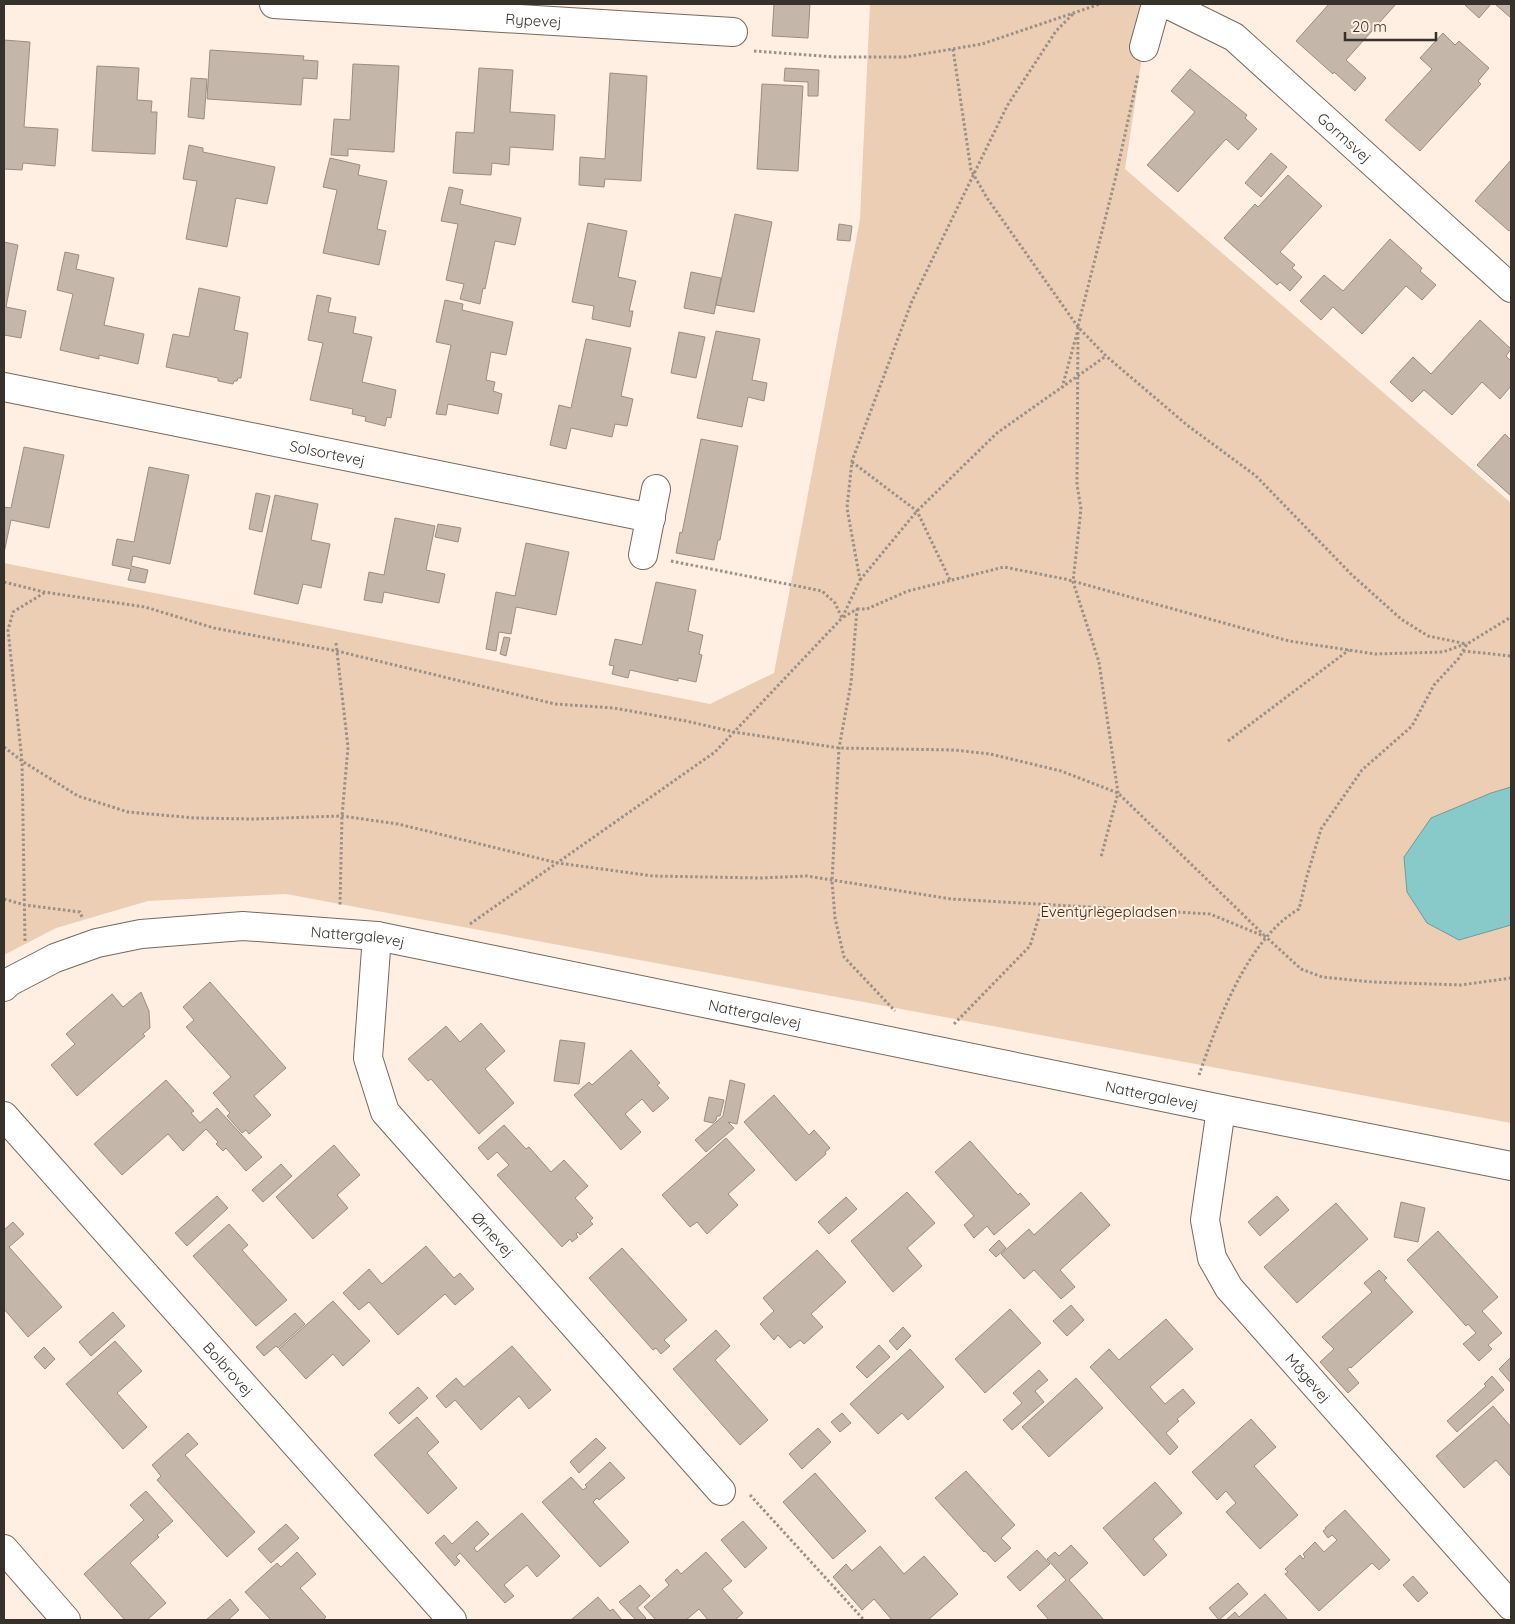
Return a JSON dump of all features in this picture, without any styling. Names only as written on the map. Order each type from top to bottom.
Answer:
[{"type":"street","name":"Rypevej","points":[[274,4],[733,32]]},
{"type":"street","points":[[1144,47],[1156,4]]},
{"type":"street","name":"Gormsvej","points":[[1167,4],[1234,37],[1511,288]]},
{"type":"street","name":"Solsortevej","points":[[4,387],[651,518]]},
{"type":"street","points":[[643,555],[656,489]]},
{"type":"street","name":"Nattergalevej","points":[[4,987],[9,982],[55,958],[97,944],[141,934],[243,926],[377,936],[1511,1166]]},
{"type":"street","name":"Ørnevej","points":[[377,936],[368,1058],[385,1112],[721,1491]]},
{"type":"street","name":"Mågevej","points":[[1221,1108],[1205,1220],[1212,1258],[1229,1288],[1511,1606]]},
{"type":"street","name":"Bolbrovej","points":[[4,1116],[452,1620]]},
{"type":"street","points":[[4,1549],[66,1620]]},
{"type":"path","points":[[733,32],[745,50],[835,57],[905,57],[982,44],[1100,4]]},
{"type":"path","points":[[860,580],[847,508],[852,461],[912,301],[1007,106],[1056,31],[1074,13]]},
{"type":"path","points":[[1062,388],[1115,180],[1144,47]]},
{"type":"path","points":[[953,49],[971,170],[992,205],[1078,327],[1106,356],[1187,426],[1256,476],[1400,620],[1428,636],[1467,644]]},
{"type":"path","points":[[1078,327],[1077,485],[1081,509],[1073,582],[1099,662],[1118,793],[1101,857]]},
{"type":"path","points":[[842,618],[860,580],[917,511],[997,433],[1106,356]]},
{"type":"path","points":[[852,461],[917,511],[950,580]]},
{"type":"path","points":[[643,555],[822,591],[835,603],[842,618]]},
{"type":"path","points":[[436,948],[715,752],[842,618],[857,609],[867,609],[908,591],[1004,567],[1073,582],[1289,641],[1375,654],[1443,652],[1467,644],[1511,617]]},
{"type":"path","points":[[4,582],[44,592],[145,607],[214,628],[337,651],[555,704],[614,708],[734,732],[839,748],[954,750],[990,754],[1061,771],[1118,793],[1301,969],[1322,977],[1373,982],[1461,985],[1511,978]]},
{"type":"path","points":[[25,944],[22,761],[8,630],[13,612],[44,592]]},
{"type":"path","points":[[857,609],[851,682],[839,748],[832,880],[835,918],[844,956],[897,1014]]},
{"type":"path","points":[[336,643],[348,747],[342,816],[340,933]]},
{"type":"path","points":[[1191,1102],[1196,1082],[1213,1036],[1244,970],[1266,937],[1284,918],[1299,910],[1321,828],[1362,770],[1412,726],[1434,685],[1459,658],[1467,644]]},
{"type":"path","points":[[1228,741],[1349,650]]},
{"type":"path","points":[[1463,651],[1511,656]]},
{"type":"path","points":[[4,747],[22,761],[78,796],[128,812],[195,818],[261,819],[342,816],[398,824],[558,863],[653,876],[760,878],[807,876],[951,899],[1210,914],[1266,937]]},
{"type":"path","points":[[4,899],[25,905],[80,912],[97,944]]},
{"type":"path","points":[[930,1049],[1030,946],[1042,904]]},
{"type":"path","points":[[721,1491],[746,1490],[864,1620]]},
{"type":"green space","name":"Eventyrlegepladsen","points":[[870,4],[1150,4],[1125,169],[1511,503],[1511,1123],[286,894],[148,901],[56,928],[4,955],[4,563],[710,704],[774,673],[860,219]]},
{"type":"water","points":[[1511,787],[1511,925],[1459,940],[1427,923],[1407,892],[1404,857],[1431,818],[1491,793]]},
{"type":"building","points":[[774,4],[810,4],[808,38],[772,36]]},
{"type":"building","points":[[1329,4],[1396,4],[1346,60],[1366,78],[1355,91],[1296,41]]},
{"type":"building","points":[[1466,4],[1491,4],[1479,18]]},
{"type":"building","points":[[1495,4],[1511,4],[1511,18]]},
{"type":"building","points":[[1443,33],[1455,45],[1459,41],[1489,68],[1478,81],[1481,84],[1420,151],[1385,120],[1432,69],[1420,58]]},
{"type":"building","points":[[4,40],[30,42],[24,127],[58,129],[55,166],[23,163],[22,170],[4,169]]},
{"type":"building","points":[[210,50],[304,56],[303,60],[318,61],[317,79],[303,78],[301,105],[207,99]]},
{"type":"building","points":[[353,64],[399,66],[394,152],[348,149],[348,156],[331,155],[334,119],[350,120]]},
{"type":"building","points":[[97,66],[139,68],[137,100],[152,101],[151,112],[157,112],[155,154],[92,151]]},
{"type":"building","points":[[479,68],[513,70],[510,112],[555,115],[553,150],[510,147],[509,165],[492,163],[491,175],[453,173],[456,132],[474,133]]},
{"type":"building","points":[[785,68],[819,70],[818,96],[808,96],[808,82],[784,81]]},
{"type":"building","points":[[1190,69],[1247,115],[1245,118],[1257,129],[1238,150],[1226,139],[1178,192],[1147,165],[1195,112],[1171,91]]},
{"type":"building","points":[[610,73],[647,76],[641,181],[605,179],[604,187],[579,185],[580,157],[605,159]]},
{"type":"building","points":[[191,78],[207,79],[204,119],[188,117]]},
{"type":"building","points":[[762,84],[803,86],[798,171],[757,169]]},
{"type":"building","points":[[189,145],[203,148],[203,152],[275,167],[267,204],[236,198],[227,247],[186,239],[197,181],[183,179]]},
{"type":"building","points":[[1271,153],[1287,167],[1261,197],[1245,183]]},
{"type":"building","points":[[330,158],[360,165],[358,175],[387,181],[377,229],[386,231],[379,265],[323,253],[337,190],[323,187]]},
{"type":"building","points":[[1511,160],[1511,229],[1509,231],[1475,201]]},
{"type":"building","points":[[1288,175],[1322,206],[1280,252],[1295,265],[1292,268],[1302,277],[1290,291],[1280,282],[1277,285],[1224,238],[1255,204],[1258,207]]},
{"type":"building","points":[[449,187],[463,190],[460,204],[521,218],[515,245],[495,241],[480,304],[460,299],[464,284],[446,280],[458,224],[441,221]]},
{"type":"building","points":[[735,214],[772,222],[754,312],[716,305]]},
{"type":"building","points":[[588,223],[627,231],[618,277],[636,281],[629,311],[633,311],[630,327],[592,319],[594,306],[572,302]]},
{"type":"building","points":[[839,224],[852,226],[850,241],[837,240]]},
{"type":"building","points":[[1390,239],[1422,268],[1420,271],[1436,285],[1422,300],[1406,286],[1362,334],[1333,307],[1321,320],[1300,301],[1324,275],[1343,291]]},
{"type":"building","points":[[4,242],[18,245],[6,307],[26,311],[21,338],[4,335]]},
{"type":"building","points":[[65,252],[79,255],[76,269],[114,278],[104,325],[144,334],[138,364],[99,355],[99,359],[60,350],[73,294],[57,290]]},
{"type":"building","points":[[691,272],[721,278],[714,314],[684,308]]},
{"type":"building","points":[[199,288],[240,297],[234,330],[248,333],[241,378],[234,381],[233,384],[218,381],[218,378],[166,367],[173,334],[189,337]]},
{"type":"building","points":[[317,295],[331,298],[328,312],[356,317],[353,333],[372,337],[362,382],[396,390],[391,418],[387,417],[385,426],[365,421],[366,417],[352,414],[353,409],[310,400],[323,343],[308,340]]},
{"type":"building","points":[[445,300],[463,304],[462,310],[513,322],[506,355],[491,352],[486,380],[495,382],[493,391],[502,394],[498,414],[448,404],[446,415],[436,414],[451,345],[436,342]]},
{"type":"building","points":[[1480,320],[1511,349],[1506,356],[1511,361],[1511,386],[1500,399],[1482,382],[1452,415],[1424,390],[1412,402],[1390,382],[1413,357],[1431,374]]},
{"type":"building","points":[[716,331],[760,339],[752,380],[767,383],[764,401],[748,397],[742,427],[697,418]]},
{"type":"building","points":[[679,332],[705,337],[696,378],[671,373]]},
{"type":"building","points":[[586,339],[631,348],[621,396],[633,399],[627,426],[615,424],[612,437],[571,428],[566,449],[550,445],[559,405],[571,408]]},
{"type":"building","points":[[1505,434],[1511,440],[1511,496],[1477,465]]},
{"type":"building","points":[[701,439],[738,446],[720,540],[718,540],[714,560],[676,553],[680,532],[682,533]]},
{"type":"building","points":[[24,447],[64,455],[49,528],[11,520],[4,553],[4,507],[11,508]]},
{"type":"building","points":[[149,467],[189,475],[170,564],[133,556],[131,566],[148,570],[145,583],[128,580],[131,569],[112,565],[117,539],[134,542]]},
{"type":"building","points":[[256,493],[270,496],[262,532],[249,529]]},
{"type":"building","points":[[275,495],[318,504],[311,540],[330,544],[321,588],[303,584],[298,604],[254,594]]},
{"type":"building","points":[[395,518],[435,526],[426,570],[445,574],[439,603],[384,592],[382,603],[364,600],[369,572],[384,575]]},
{"type":"building","points":[[438,524],[461,528],[458,542],[435,537]]},
{"type":"building","points":[[526,543],[569,552],[556,615],[516,607],[511,634],[499,632],[496,651],[486,649],[496,592],[515,596]]},
{"type":"building","points":[[656,582],[696,590],[688,631],[703,635],[699,654],[702,655],[696,682],[678,678],[678,681],[630,670],[628,678],[612,674],[614,666],[609,665],[615,639],[642,645]]},
{"type":"building","points":[[504,637],[510,638],[506,656],[500,654]]},
{"type":"building","points":[[210,982],[286,1068],[254,1096],[271,1115],[249,1134],[246,1130],[242,1133],[227,1116],[230,1113],[213,1093],[231,1077],[186,1027],[194,1020],[183,1007]]},
{"type":"building","points":[[141,992],[149,1011],[150,1028],[143,1034],[145,1036],[77,1096],[51,1065],[75,1044],[66,1034],[112,994],[123,1007]]},
{"type":"building","points":[[481,1023],[505,1051],[485,1069],[514,1103],[479,1134],[431,1079],[428,1081],[408,1059],[446,1026],[460,1042]]},
{"type":"building","points":[[560,1040],[585,1043],[579,1084],[554,1081]]},
{"type":"building","points":[[631,1050],[660,1083],[657,1085],[669,1098],[653,1112],[642,1099],[625,1114],[641,1132],[621,1150],[574,1095],[589,1082],[592,1085]]},
{"type":"building","points":[[166,1080],[194,1111],[191,1113],[200,1123],[217,1108],[262,1157],[246,1171],[226,1148],[223,1151],[216,1144],[218,1142],[206,1129],[183,1151],[168,1134],[122,1175],[94,1144]]},
{"type":"building","points":[[730,1080],[745,1084],[737,1124],[728,1122],[734,1128],[706,1152],[695,1140],[723,1116]]},
{"type":"building","points":[[774,1095],[809,1135],[814,1130],[830,1148],[825,1152],[826,1154],[796,1181],[744,1122]]},
{"type":"building","points":[[709,1097],[724,1100],[720,1116],[717,1116],[713,1123],[704,1121]]},
{"type":"building","points":[[504,1125],[526,1149],[529,1147],[551,1172],[564,1160],[588,1186],[575,1198],[593,1218],[590,1221],[593,1224],[580,1235],[578,1232],[576,1234],[578,1237],[572,1242],[570,1239],[562,1247],[497,1175],[509,1165],[497,1152],[488,1160],[478,1148]]},
{"type":"building","points":[[726,1138],[755,1170],[728,1194],[738,1205],[707,1234],[697,1222],[690,1227],[662,1195]]},
{"type":"building","points":[[970,1141],[1018,1195],[1020,1193],[1030,1204],[994,1235],[987,1226],[974,1238],[964,1225],[974,1216],[935,1172]]},
{"type":"building","points":[[334,1145],[360,1175],[337,1195],[348,1208],[313,1239],[276,1197]]},
{"type":"building","points":[[281,1164],[292,1176],[263,1202],[252,1190]]},
{"type":"building","points":[[907,1192],[935,1223],[907,1248],[922,1266],[893,1292],[851,1241]]},
{"type":"building","points":[[1081,1192],[1110,1225],[1060,1270],[1075,1287],[1061,1299],[1034,1270],[1024,1279],[1001,1254],[1029,1229],[1034,1235]]},
{"type":"building","points":[[217,1196],[228,1208],[187,1246],[175,1233]]},
{"type":"building","points":[[1277,1196],[1289,1210],[1260,1236],[1248,1222]]},
{"type":"building","points":[[846,1197],[857,1209],[829,1234],[818,1222]]},
{"type":"building","points":[[1401,1202],[1425,1208],[1418,1242],[1394,1237]]},
{"type":"building","points":[[1336,1203],[1368,1239],[1297,1303],[1264,1267]]},
{"type":"building","points":[[13,1222],[24,1234],[9,1247],[62,1307],[28,1337],[4,1309],[4,1230]]},
{"type":"building","points":[[229,1224],[248,1245],[242,1250],[287,1300],[256,1326],[193,1256]]},
{"type":"building","points":[[1438,1231],[1498,1297],[1482,1311],[1502,1333],[1488,1345],[1492,1349],[1479,1361],[1463,1344],[1476,1333],[1468,1324],[1466,1326],[1407,1260]]},
{"type":"building","points":[[999,1240],[1006,1248],[996,1257],[989,1250]]},
{"type":"building","points":[[426,1246],[454,1278],[460,1273],[474,1289],[455,1305],[445,1294],[398,1335],[369,1302],[359,1310],[343,1293],[369,1269],[382,1284]]},
{"type":"building","points":[[622,1248],[687,1320],[664,1340],[670,1346],[661,1354],[656,1348],[653,1350],[589,1278]]},
{"type":"building","points":[[817,1250],[846,1282],[811,1314],[823,1327],[804,1344],[800,1340],[790,1348],[778,1335],[774,1340],[760,1324],[774,1311],[763,1298]]},
{"type":"building","points":[[1379,1270],[1387,1278],[1384,1280],[1413,1312],[1351,1368],[1347,1369],[1359,1383],[1348,1393],[1320,1362],[1334,1349],[1322,1337],[1372,1292],[1364,1283]]},
{"type":"building","points":[[333,1301],[370,1341],[343,1366],[333,1354],[306,1379],[279,1349]]},
{"type":"building","points":[[1071,1305],[1084,1320],[1067,1336],[1053,1321]]},
{"type":"building","points":[[1010,1309],[1041,1343],[985,1393],[955,1359]]},
{"type":"building","points":[[113,1312],[125,1326],[91,1356],[79,1342]]},
{"type":"building","points":[[295,1313],[305,1324],[278,1348],[276,1346],[264,1356],[256,1347]]},
{"type":"building","points":[[1166,1319],[1193,1349],[1150,1387],[1165,1404],[1183,1389],[1195,1403],[1177,1419],[1179,1421],[1166,1433],[1178,1447],[1170,1455],[1090,1367],[1109,1349],[1119,1360]]},
{"type":"building","points":[[903,1327],[911,1336],[897,1350],[889,1341]]},
{"type":"building","points":[[716,1330],[730,1346],[715,1360],[768,1420],[740,1445],[673,1369]]},
{"type":"building","points":[[115,1341],[142,1371],[117,1393],[147,1427],[123,1449],[66,1384]]},
{"type":"building","points":[[879,1345],[890,1357],[867,1378],[856,1367]]},
{"type":"building","points":[[512,1346],[551,1390],[529,1409],[519,1396],[481,1430],[455,1400],[446,1408],[436,1396],[456,1378],[464,1387]]},
{"type":"building","points":[[44,1347],[55,1359],[45,1369],[34,1357]]},
{"type":"building","points":[[910,1349],[944,1387],[908,1420],[902,1413],[878,1434],[850,1404]]},
{"type":"building","points":[[1511,1357],[1511,1383],[1499,1369]]},
{"type":"building","points":[[1039,1370],[1048,1380],[1035,1391],[1044,1402],[1012,1430],[1003,1420],[1022,1403],[1013,1393]]},
{"type":"building","points":[[1492,1376],[1504,1390],[1457,1432],[1447,1421],[1486,1386],[1484,1384]]},
{"type":"building","points":[[1076,1378],[1103,1408],[1049,1457],[1022,1427]]},
{"type":"building","points":[[418,1387],[428,1398],[399,1424],[389,1413]]},
{"type":"building","points":[[1493,1406],[1511,1427],[1511,1477],[1496,1460],[1464,1488],[1436,1456]]},
{"type":"building","points":[[842,1413],[851,1423],[840,1432],[831,1422]]},
{"type":"building","points":[[417,1417],[439,1442],[427,1453],[457,1488],[428,1514],[374,1455]]},
{"type":"building","points":[[1251,1419],[1276,1447],[1254,1466],[1298,1515],[1260,1549],[1226,1512],[1236,1503],[1226,1491],[1217,1500],[1192,1472]]},
{"type":"building","points":[[818,1428],[831,1442],[802,1469],[789,1454]]},
{"type":"building","points":[[188,1433],[198,1444],[185,1455],[255,1532],[227,1557],[157,1480],[161,1476],[152,1465]]},
{"type":"building","points":[[596,1438],[606,1448],[579,1473],[570,1462]]},
{"type":"building","points":[[610,1462],[625,1478],[599,1500],[597,1498],[593,1502],[629,1542],[600,1567],[542,1502],[571,1477],[583,1490],[587,1487],[585,1485]]},
{"type":"building","points":[[966,1471],[1015,1525],[1001,1538],[1011,1548],[995,1562],[935,1498]]},
{"type":"building","points":[[815,1473],[866,1531],[833,1559],[783,1502]]},
{"type":"building","points":[[1155,1482],[1182,1513],[1153,1539],[1167,1555],[1144,1576],[1103,1528]]},
{"type":"building","points":[[146,1491],[173,1521],[157,1535],[159,1537],[130,1563],[166,1603],[147,1620],[125,1620],[84,1574],[144,1520],[130,1505]]},
{"type":"building","points":[[1345,1510],[1390,1560],[1379,1570],[1372,1563],[1319,1611],[1285,1574],[1288,1572],[1285,1569],[1300,1555],[1303,1559],[1305,1557],[1303,1554],[1315,1542],[1324,1552],[1337,1540],[1332,1535],[1328,1538],[1323,1531]]},
{"type":"building","points":[[522,1513],[560,1556],[537,1577],[527,1565],[504,1585],[514,1596],[505,1603],[460,1553],[456,1557],[460,1561],[455,1566],[435,1543],[444,1535],[452,1544],[477,1521],[489,1534],[474,1548],[477,1552]]},
{"type":"building","points":[[743,1521],[767,1548],[745,1568],[721,1540]]},
{"type":"building","points":[[286,1524],[299,1538],[271,1563],[258,1549]]},
{"type":"building","points":[[1071,1545],[1088,1563],[1069,1580],[1104,1620],[1049,1620],[1037,1606],[1066,1580],[1047,1559],[1055,1552],[1059,1556]]},
{"type":"building","points":[[880,1546],[904,1574],[924,1556],[958,1594],[928,1620],[892,1620],[874,1599],[862,1610],[833,1577],[846,1564],[852,1571]]},
{"type":"building","points":[[1037,1550],[1050,1564],[1020,1591],[1007,1577]]},
{"type":"building","points":[[297,1552],[316,1574],[300,1588],[326,1617],[323,1620],[271,1620],[245,1592],[277,1563],[281,1567]]},
{"type":"building","points":[[706,1552],[732,1581],[722,1589],[743,1613],[735,1620],[708,1620],[699,1609],[686,1620],[656,1620],[644,1607],[669,1585],[665,1580],[677,1569],[681,1574]]},
{"type":"building","points":[[1413,1576],[1428,1593],[1418,1602],[1403,1585]]},
{"type":"building","points":[[1238,1583],[1248,1594],[1219,1620],[1209,1608]]},
{"type":"building","points":[[640,1585],[650,1596],[637,1608],[646,1618],[644,1620],[636,1620],[619,1602]]},
{"type":"building","points":[[1265,1594],[1288,1620],[1226,1620],[1235,1612],[1239,1617]]},
{"type":"building","points":[[598,1597],[610,1611],[613,1609],[622,1620],[571,1620]]},
{"type":"building","points":[[230,1599],[239,1610],[228,1620],[206,1620]]}]
